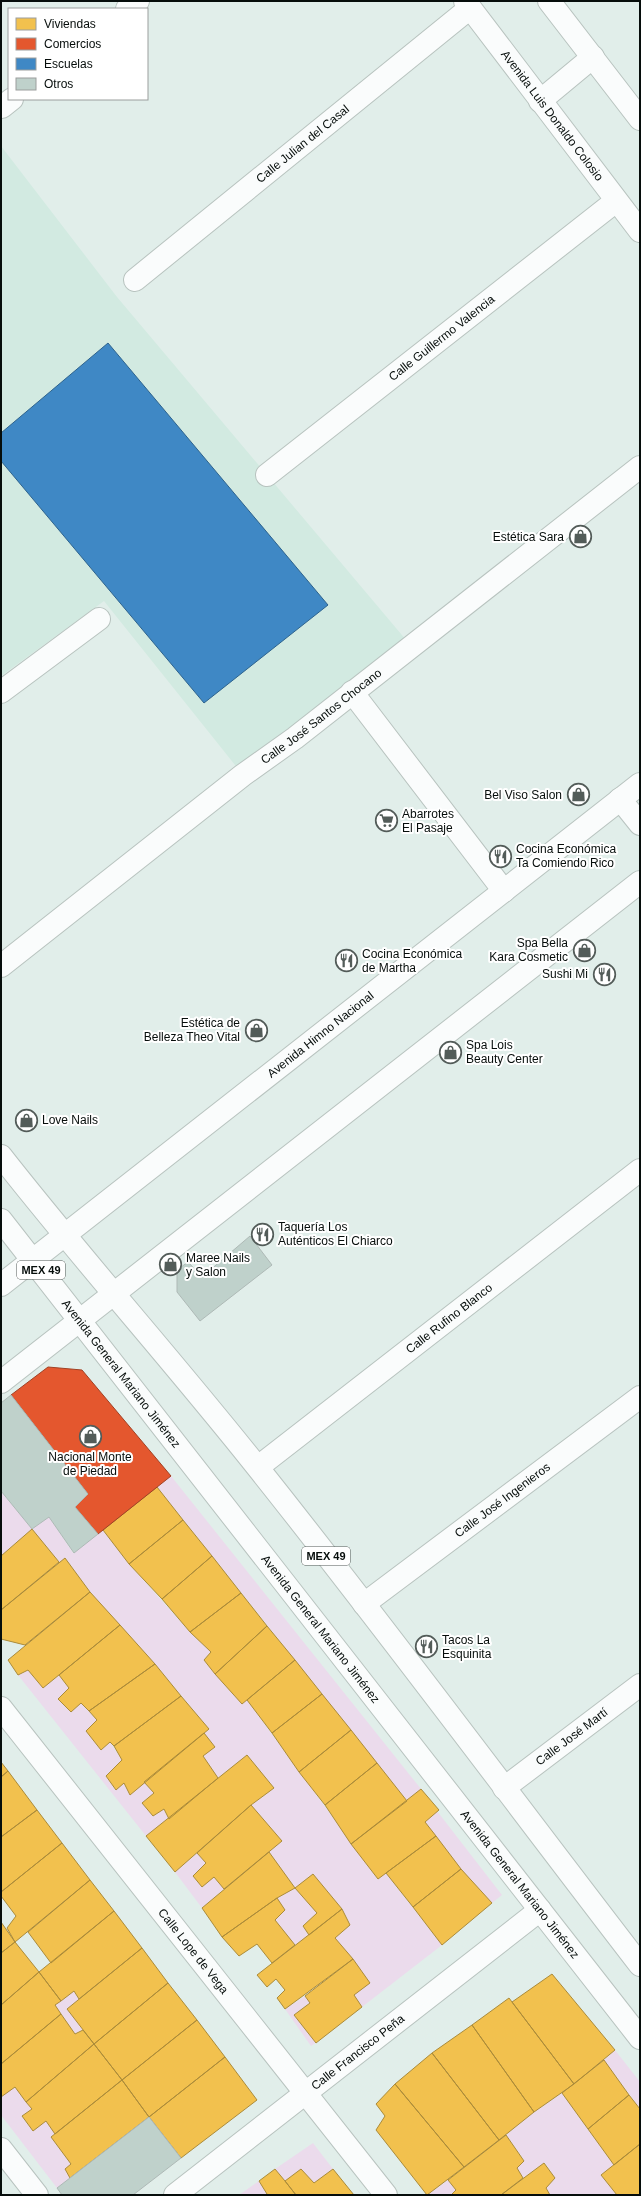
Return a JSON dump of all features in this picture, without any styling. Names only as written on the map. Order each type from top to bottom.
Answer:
[{"type":"street","points":[[128,8],[138,1]]},
{"type":"street","points":[[549,1],[593,56],[640,119]]},
{"type":"street","name":"Avenida Luis Donaldo Colosio","points":[[467,4],[640,231]]},
{"type":"street","name":"Calle Julian del Casal","points":[[135,280],[467,4]]},
{"type":"street","points":[[540,101],[593,56]]},
{"type":"street","name":"Calle Guillermo Valencia","points":[[267,475],[616,201]]},
{"type":"street","name":"Calle José Santos Chocano","points":[[1,966],[243,775],[295,738],[373,677],[640,466]]},
{"type":"street","points":[[1,692],[99,619]]},
{"type":"street","points":[[352,692],[504,891]]},
{"type":"street","name":"Avenida Himno Nacional","points":[[1,1285],[62,1235],[640,784]]},
{"type":"street","points":[[620,799],[640,824]]},
{"type":"street","points":[[1,1382],[640,882]]},
{"type":"street","name":"MEX 49","points":[[1,1156],[62,1235],[134,1316],[258,1467],[640,1964]]},
{"type":"street","name":"Calle Rufino Blanco","points":[[258,1467],[640,1170]]},
{"type":"street","name":"Avenida General Mariano Jiménez","points":[[1,1220],[640,2038]]},
{"type":"street","name":"Calle José Ingenieros","points":[[364,1604],[640,1397]]},
{"type":"street","name":"Calle José Martí","points":[[504,1788],[640,1685]]},
{"type":"street","name":"Calle Lope de Vega","points":[[1,1708],[386,2195]]},
{"type":"street","name":"Calle Francisco Peña","points":[[175,2195],[540,1910]]},
{"type":"street","points":[[1,2148],[37,2195]]},
{"type":"shaded area","points":[[1,146],[117,297],[412,647],[243,775],[104,601],[1,676]]},
{"type":"shaded area","points":[[171,1476],[421,1789],[407,1801],[157,1487]]},
{"type":"shaded area","points":[[1,1492],[32,1528],[49,1517],[73,1553],[103,1530],[129,1564],[190,1632],[211,1652],[204,1660],[242,1704],[247,1700],[378,1879],[386,1873],[442,1945],[362,2007],[354,1995],[370,1983],[335,1938],[350,1925],[342,1909],[313,1874],[295,1888],[269,1852],[282,1841],[251,1805],[274,1788],[247,1755],[218,1778],[203,1756],[215,1747],[204,1733],[209,1729],[155,1664],[90,1592],[66,1559],[59,1562],[32,1529],[1,1556]]},
{"type":"shaded area","points":[[28,1670],[43,1688],[59,1675],[69,1688],[58,1699],[71,1712],[81,1703],[97,1720],[87,1731],[101,1750],[110,1742],[122,1760],[106,1776],[116,1790],[124,1783],[130,1795],[144,1782],[154,1793],[142,1803],[153,1816],[164,1809],[169,1819],[146,1836],[18,1675]]},
{"type":"shaded area","points":[[437,1811],[502,1895],[492,1903],[461,1869],[425,1822]]},
{"type":"shaded area","points":[[197,1853],[206,1863],[193,1876],[202,1887],[214,1877],[224,1889],[202,1908],[175,1872]]},
{"type":"shaded area","points":[[295,1888],[317,1913],[303,1926],[309,1935],[295,1945],[275,1920],[285,1910],[277,1898]]},
{"type":"shaded area","points":[[74,1991],[79,1999],[83,2030],[75,2034],[55,2005]]},
{"type":"shaded area","points":[[305,1996],[310,2003],[294,2015],[316,2043],[311,2046],[285,2009]]},
{"type":"shaded area","points":[[615,2050],[640,2082],[640,2109],[604,2060]]},
{"type":"shaded area","points":[[15,2087],[32,2109],[22,2117],[33,2131],[46,2121],[55,2134],[51,2137],[71,2164],[65,2169],[70,2178],[57,2188],[1,2115],[1,2097]]},
{"type":"shaded area","points":[[562,2093],[614,2165],[601,2175],[617,2195],[550,2195],[546,2188],[555,2178],[545,2163],[523,2178],[517,2168],[524,2160],[506,2135],[530,2115]]},
{"type":"shaded area","points":[[313,2143],[333,2169],[314,2183],[301,2169],[285,2181],[275,2169]]},
{"type":"shaded area","points":[[448,2180],[456,2190],[451,2195],[427,2195]]},
{"type":"shaded area","points":[[259,2181],[267,2194],[239,2195]]},
{"type":"building: Viviendas","points":[[157,1487],[183,1520],[129,1564],[103,1530]]},
{"type":"building: Viviendas","points":[[183,1520],[212,1556],[162,1599],[129,1564]]},
{"type":"building: Viviendas","points":[[32,1529],[59,1562],[1,1610],[1,1556]]},
{"type":"building: Viviendas","points":[[212,1556],[241,1593],[190,1632],[162,1599]]},
{"type":"building: Viviendas","points":[[65,1558],[90,1592],[25,1645],[1,1639],[1,1610]]},
{"type":"building: Viviendas","points":[[90,1592],[120,1625],[43,1688],[28,1670],[18,1675],[8,1660]]},
{"type":"building: Viviendas","points":[[241,1593],[267,1626],[215,1674],[204,1660],[211,1652],[190,1632]]},
{"type":"building: Viviendas","points":[[120,1625],[155,1664],[89,1711],[81,1703],[71,1712],[58,1699],[69,1688],[59,1675]]},
{"type":"building: Viviendas","points":[[267,1626],[295,1660],[242,1704],[215,1674]]},
{"type":"building: Viviendas","points":[[295,1660],[322,1694],[272,1733],[247,1700]]},
{"type":"building: Viviendas","points":[[155,1664],[181,1696],[114,1746],[110,1742],[101,1750],[86,1731],[97,1720],[89,1711]]},
{"type":"building: Viviendas","points":[[322,1694],[351,1730],[299,1772],[272,1733]]},
{"type":"building: Viviendas","points":[[181,1696],[209,1729],[130,1795],[124,1783],[116,1790],[106,1776],[122,1760],[114,1746]]},
{"type":"building: Viviendas","points":[[351,1730],[377,1763],[325,1805],[299,1772]]},
{"type":"building: Viviendas","points":[[204,1733],[215,1747],[203,1756],[218,1778],[169,1819],[164,1809],[153,1816],[142,1803],[154,1793],[144,1782]]},
{"type":"building: Viviendas","points":[[247,1755],[274,1788],[251,1805],[175,1872],[146,1836]]},
{"type":"building: Viviendas","points":[[1,1762],[8,1771],[1,1777]]},
{"type":"building: Viviendas","points":[[377,1763],[407,1801],[351,1844],[325,1805]]},
{"type":"building: Viviendas","points":[[8,1771],[37,1810],[1,1837],[1,1777]]},
{"type":"building: Viviendas","points":[[421,1789],[439,1810],[425,1822],[436,1836],[378,1879],[351,1844]]},
{"type":"building: Viviendas","points":[[251,1805],[282,1841],[224,1889],[214,1877],[202,1887],[193,1876],[206,1863],[197,1853]]},
{"type":"building: Viviendas","points":[[37,1810],[62,1843],[1,1892],[1,1837]]},
{"type":"building: Viviendas","points":[[436,1836],[461,1869],[413,1907],[386,1873]]},
{"type":"building: Viviendas","points":[[62,1843],[90,1880],[15,1942],[7,1928],[16,1916],[1,1896],[1,1892]]},
{"type":"building: Viviendas","points":[[269,1852],[295,1888],[277,1898],[222,1937],[202,1908]]},
{"type":"building: Viviendas","points":[[461,1869],[492,1903],[442,1945],[413,1907]]},
{"type":"building: Viviendas","points":[[313,1874],[342,1909],[309,1935],[303,1926],[317,1913],[295,1888]]},
{"type":"building: Viviendas","points":[[90,1880],[114,1911],[51,1963],[28,1932]]},
{"type":"building: Viviendas","points":[[277,1898],[285,1910],[275,1920],[295,1945],[272,1963],[257,1944],[239,1956],[222,1937]]},
{"type":"building: Viviendas","points":[[342,1909],[350,1925],[335,1938],[353,1959],[285,2009],[277,1998],[285,1990],[276,1979],[267,1987],[257,1975]]},
{"type":"building: Viviendas","points":[[114,1911],[142,1948],[79,1999],[74,1991],[61,2001],[39,1972]]},
{"type":"building: Viviendas","points":[[1,1922],[15,1942],[1,1953]]},
{"type":"building: Viviendas","points":[[15,1942],[39,1972],[1,2005],[1,1953]]},
{"type":"building: Viviendas","points":[[142,1948],[168,1983],[94,2044],[67,2009]]},
{"type":"building: Viviendas","points":[[353,1959],[370,1983],[354,1995],[362,2007],[316,2043],[294,2015],[310,2003],[305,1996]]},
{"type":"building: Viviendas","points":[[39,1972],[61,2001],[55,2005],[61,2014],[1,2064],[1,2005]]},
{"type":"building: Viviendas","points":[[552,1974],[615,2050],[574,2084],[512,2002]]},
{"type":"building: Viviendas","points":[[168,1983],[197,2020],[122,2080],[94,2044]]},
{"type":"building: Viviendas","points":[[509,1998],[574,2084],[534,2112],[472,2025]]},
{"type":"building: Viviendas","points":[[61,2014],[75,2034],[83,2030],[94,2044],[26,2102],[15,2087],[1,2097],[1,2064]]},
{"type":"building: Viviendas","points":[[197,2020],[225,2057],[149,2117],[122,2080]]},
{"type":"building: Viviendas","points":[[472,2025],[534,2112],[499,2140],[432,2053]]},
{"type":"building: Viviendas","points":[[94,2044],[122,2080],[55,2134],[46,2121],[33,2131],[22,2116],[32,2109],[26,2102]]},
{"type":"building: Viviendas","points":[[432,2053],[499,2140],[464,2167],[395,2084]]},
{"type":"building: Viviendas","points":[[225,2057],[257,2100],[181,2158],[149,2117]]},
{"type":"building: Viviendas","points":[[604,2060],[629,2095],[588,2129],[562,2093]]},
{"type":"building: Viviendas","points":[[122,2080],[149,2117],[70,2178],[65,2169],[71,2164],[51,2137]]},
{"type":"building: Viviendas","points":[[395,2084],[464,2167],[427,2195],[376,2130],[385,2116],[376,2104]]},
{"type":"building: Viviendas","points":[[629,2095],[640,2109],[640,2144],[614,2165],[588,2129]]},
{"type":"building: Viviendas","points":[[506,2135],[524,2161],[517,2168],[523,2178],[501,2195],[451,2195],[456,2190],[448,2180]]},
{"type":"building: Viviendas","points":[[640,2144],[640,2195],[617,2195],[601,2175]]},
{"type":"building: Viviendas","points":[[544,2163],[555,2178],[546,2188],[550,2195],[501,2195]]},
{"type":"building: Viviendas","points":[[275,2169],[296,2195],[265,2195],[267,2194],[259,2181]]},
{"type":"building: Viviendas","points":[[301,2169],[314,2183],[333,2169],[354,2195],[296,2195],[285,2181]]},
{"type":"building: Comercios","name":"Nacional Monte de Piedad","points":[[48,1367],[82,1370],[171,1476],[98,1534],[75,1507],[88,1494],[11,1395]]},
{"type":"building: Escuelas","points":[[108,343],[328,605],[204,703],[1,461],[1,433]]},
{"type":"building: Otros","points":[[250,1236],[272,1265],[200,1321],[177,1292],[177,1270],[188,1262],[202,1277]]},
{"type":"building: Otros","points":[[11,1395],[88,1494],[75,1507],[98,1534],[74,1553],[49,1517],[32,1529],[1,1491],[1,1403]]},
{"type":"building: Otros","points":[[149,2117],[181,2158],[133,2195],[62,2195],[57,2188]]},
{"type":"place","name":"Estética Sara","points":[[580,537]]},
{"type":"place","name":"Bel Viso Salon","points":[[578,795]]},
{"type":"place","name":"Abarrotes El Pasaje","points":[[387,821]]},
{"type":"place","name":"Cocina Económica Ta Comiendo Rico","points":[[501,856]]},
{"type":"place","name":"Spa Bella Kara Cosmetic","points":[[584,950]]},
{"type":"place","name":"Cocina Económica de Martha","points":[[346,961]]},
{"type":"place","name":"Sushi Mi","points":[[604,974]]},
{"type":"place","name":"Estética de Belleza Theo Vital","points":[[256,1030]]},
{"type":"place","name":"Spa Lois Beauty Center","points":[[451,1052]]},
{"type":"place","name":"Love Nails","points":[[27,1120]]},
{"type":"place","name":"Taquería Los Auténticos El Chiarco","points":[[263,1234]]},
{"type":"place","name":"Maree Nails y Salon","points":[[171,1265]]},
{"type":"place","name":"Nacional Monte de Piedad","points":[[90,1436]]},
{"type":"place","name":"Tacos La Esquinita","points":[[426,1647]]}]
